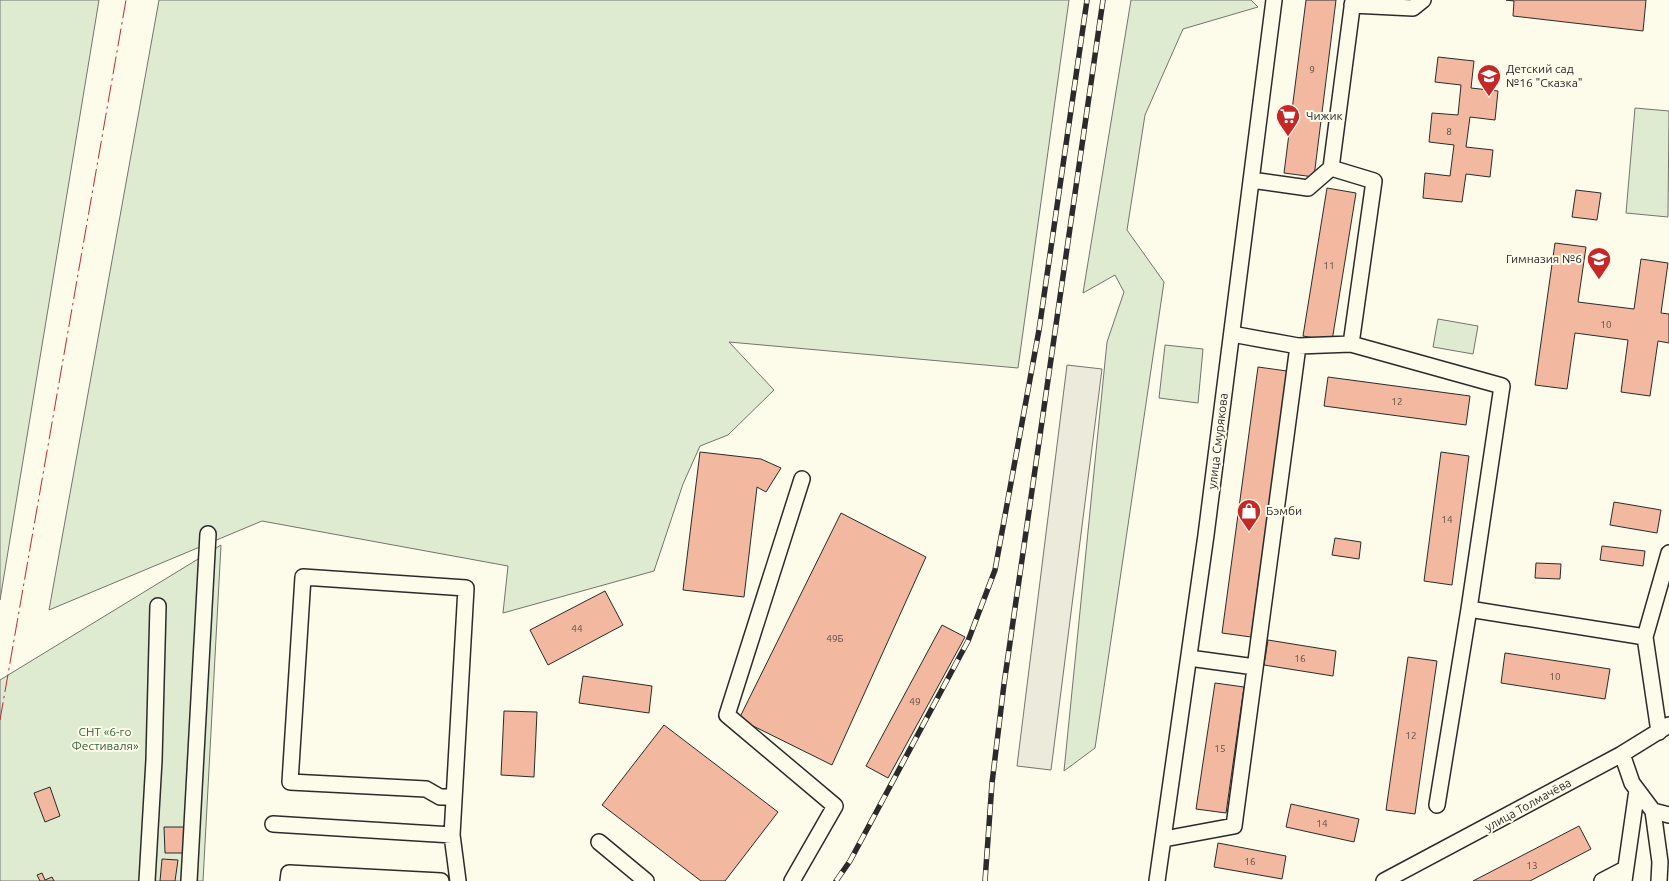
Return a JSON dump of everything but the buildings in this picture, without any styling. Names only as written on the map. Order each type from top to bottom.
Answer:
[{"type":"street","name":"улица Смурякова","points":[[1157,881],[1189,658],[1274,0]]},
{"type":"street","points":[[1251,180],[1308,188],[1331,168],[1353,2],[1414,8],[1423,0]]},
{"type":"street","points":[[1331,168],[1374,182],[1351,344]]},
{"type":"street","points":[[1232,334],[1298,346],[1351,344],[1502,386],[1469,609],[1437,805]]},
{"type":"street","points":[[1164,839],[1234,826],[1298,346]]},
{"type":"street","points":[[792,881],[835,806],[727,715],[802,479]]},
{"type":"street","points":[[189,881],[208,534]]},
{"type":"street","points":[[1664,729],[1645,637],[1669,553]]},
{"type":"street","points":[[454,797],[440,798],[426,789],[290,782],[303,577],[466,588],[452,835],[458,881]]},
{"type":"street","points":[[147,881],[154,760],[158,606]]},
{"type":"street","points":[[1469,609],[1645,637]]},
{"type":"street","points":[[1189,658],[1254,667]]},
{"type":"street","name":"улица Толмачёва","points":[[1384,881],[1622,754],[1664,729]]},
{"type":"street","points":[[1622,754],[1632,783],[1653,812],[1660,862],[1659,881]]},
{"type":"street","points":[[1602,881],[1625,875],[1636,790]]},
{"type":"street","points":[[1653,812],[1669,815]]},
{"type":"street","points":[[274,824],[452,835]]},
{"type":"street","points":[[599,842],[646,881]]},
{"type":"street","points":[[1660,862],[1669,877]]},
{"type":"street","points":[[288,881],[289,873],[441,881]]},
{"type":"green space","points":[[0,0],[99,0],[0,600]]},
{"type":"green space","points":[[159,0],[1069,0],[1018,368],[729,342],[774,390],[728,435],[700,446],[683,484],[654,571],[503,613],[508,566],[262,521],[49,610]]},
{"type":"green space","points":[[1131,0],[1251,0],[1258,7],[1183,29],[1145,115],[1127,230],[1164,282],[1095,748],[1064,771],[1107,342],[1124,292],[1115,275],[1083,293]]},
{"type":"green space","points":[[1635,108],[1669,111],[1668,217],[1626,213]]},
{"type":"green space","points":[[1438,319],[1478,326],[1473,354],[1433,347]]},
{"type":"green space","points":[[1165,345],[1203,349],[1198,403],[1159,398]]},
{"type":"green space","name":"СНТ «6-го Фестиваля»","points":[[221,545],[203,881],[0,881],[0,680]]},
{"type":"shaded area","points":[[1067,365],[1102,369],[1051,770],[1017,766]]},
{"type":"railway","points":[[836,881],[850,861],[968,641],[995,570],[1039,330],[1087,0]]},
{"type":"railway","points":[[985,881],[992,783],[1004,684],[1103,0]]},
{"type":"power","points":[[0,720],[126,0]]},
{"type":"place","name":"Детский сад №16 \"Сказка\"","points":[[1489,97]]},
{"type":"place","name":"Чижик","points":[[1288,137]]},
{"type":"place","name":"Гимназия №6","points":[[1599,280]]},
{"type":"place","name":"Бэмби","points":[[1249,532]]}]
